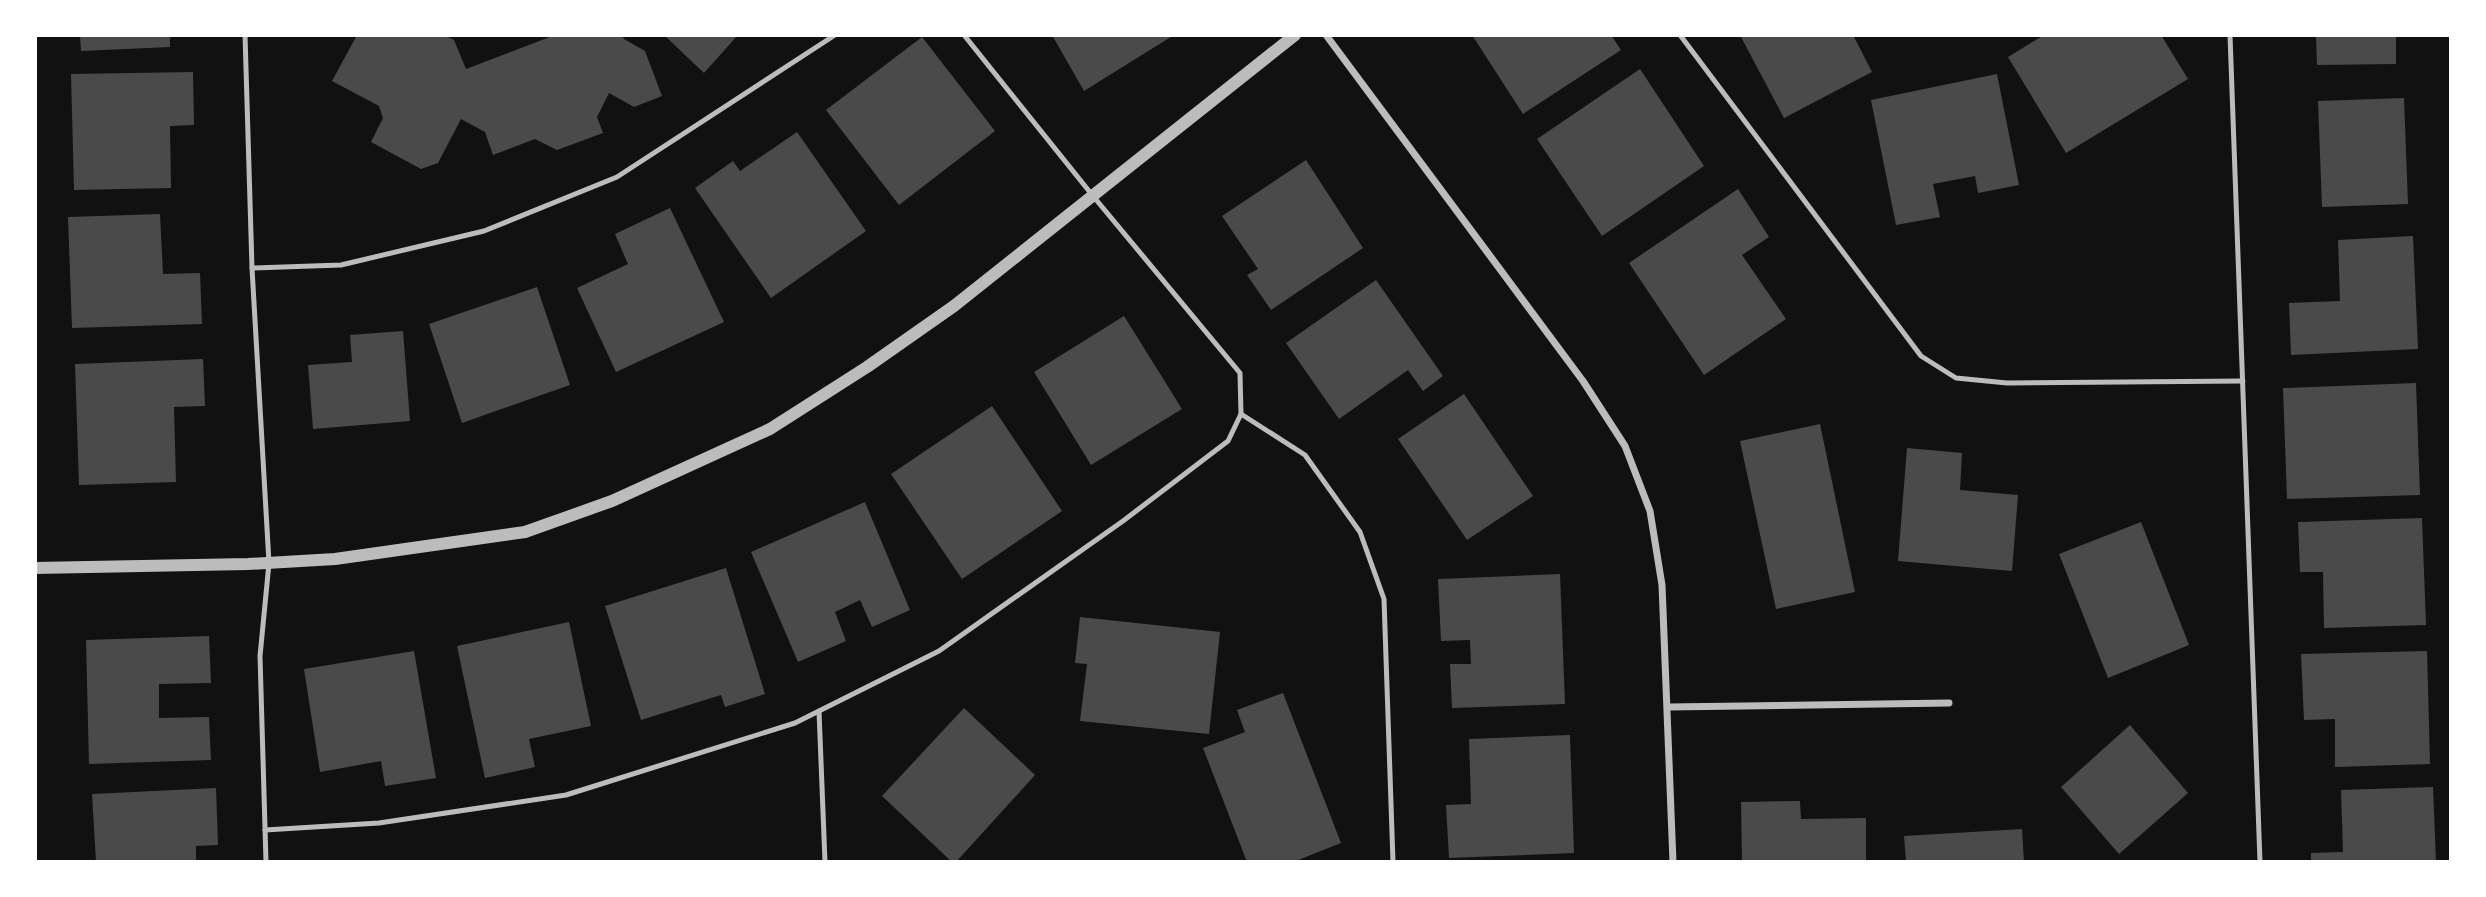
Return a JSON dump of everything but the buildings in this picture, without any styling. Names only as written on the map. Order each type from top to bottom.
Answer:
[{"type":"street","points":[[35,568],[269,563],[348,558],[524,532],[612,501],[770,429],[867,367],[954,306],[1295,35]]},
{"type":"street","points":[[1326,35],[1583,381],[1625,446],[1650,511],[1662,585],[1673,862]]},
{"type":"street","points":[[1668,707],[1950,703]]},
{"type":"lane","points":[[245,35],[252,268],[269,563],[260,656],[266,862]]},
{"type":"lane","points":[[252,268],[341,265],[484,230],[617,177],[835,35]]},
{"type":"lane","points":[[265,830],[379,823],[566,795],[795,723],[939,651],[1123,521],[1228,441],[1241,414],[1241,373],[1093,196],[964,35]]},
{"type":"lane","points":[[1680,35],[1920,356],[1956,378],[2007,383],[2242,381]]},
{"type":"lane","points":[[2230,35],[2260,862]]},
{"type":"lane","points":[[1241,414],[1305,455],[1360,532],[1384,599],[1392,862]]},
{"type":"lane","points":[[820,710],[825,862]]}]
